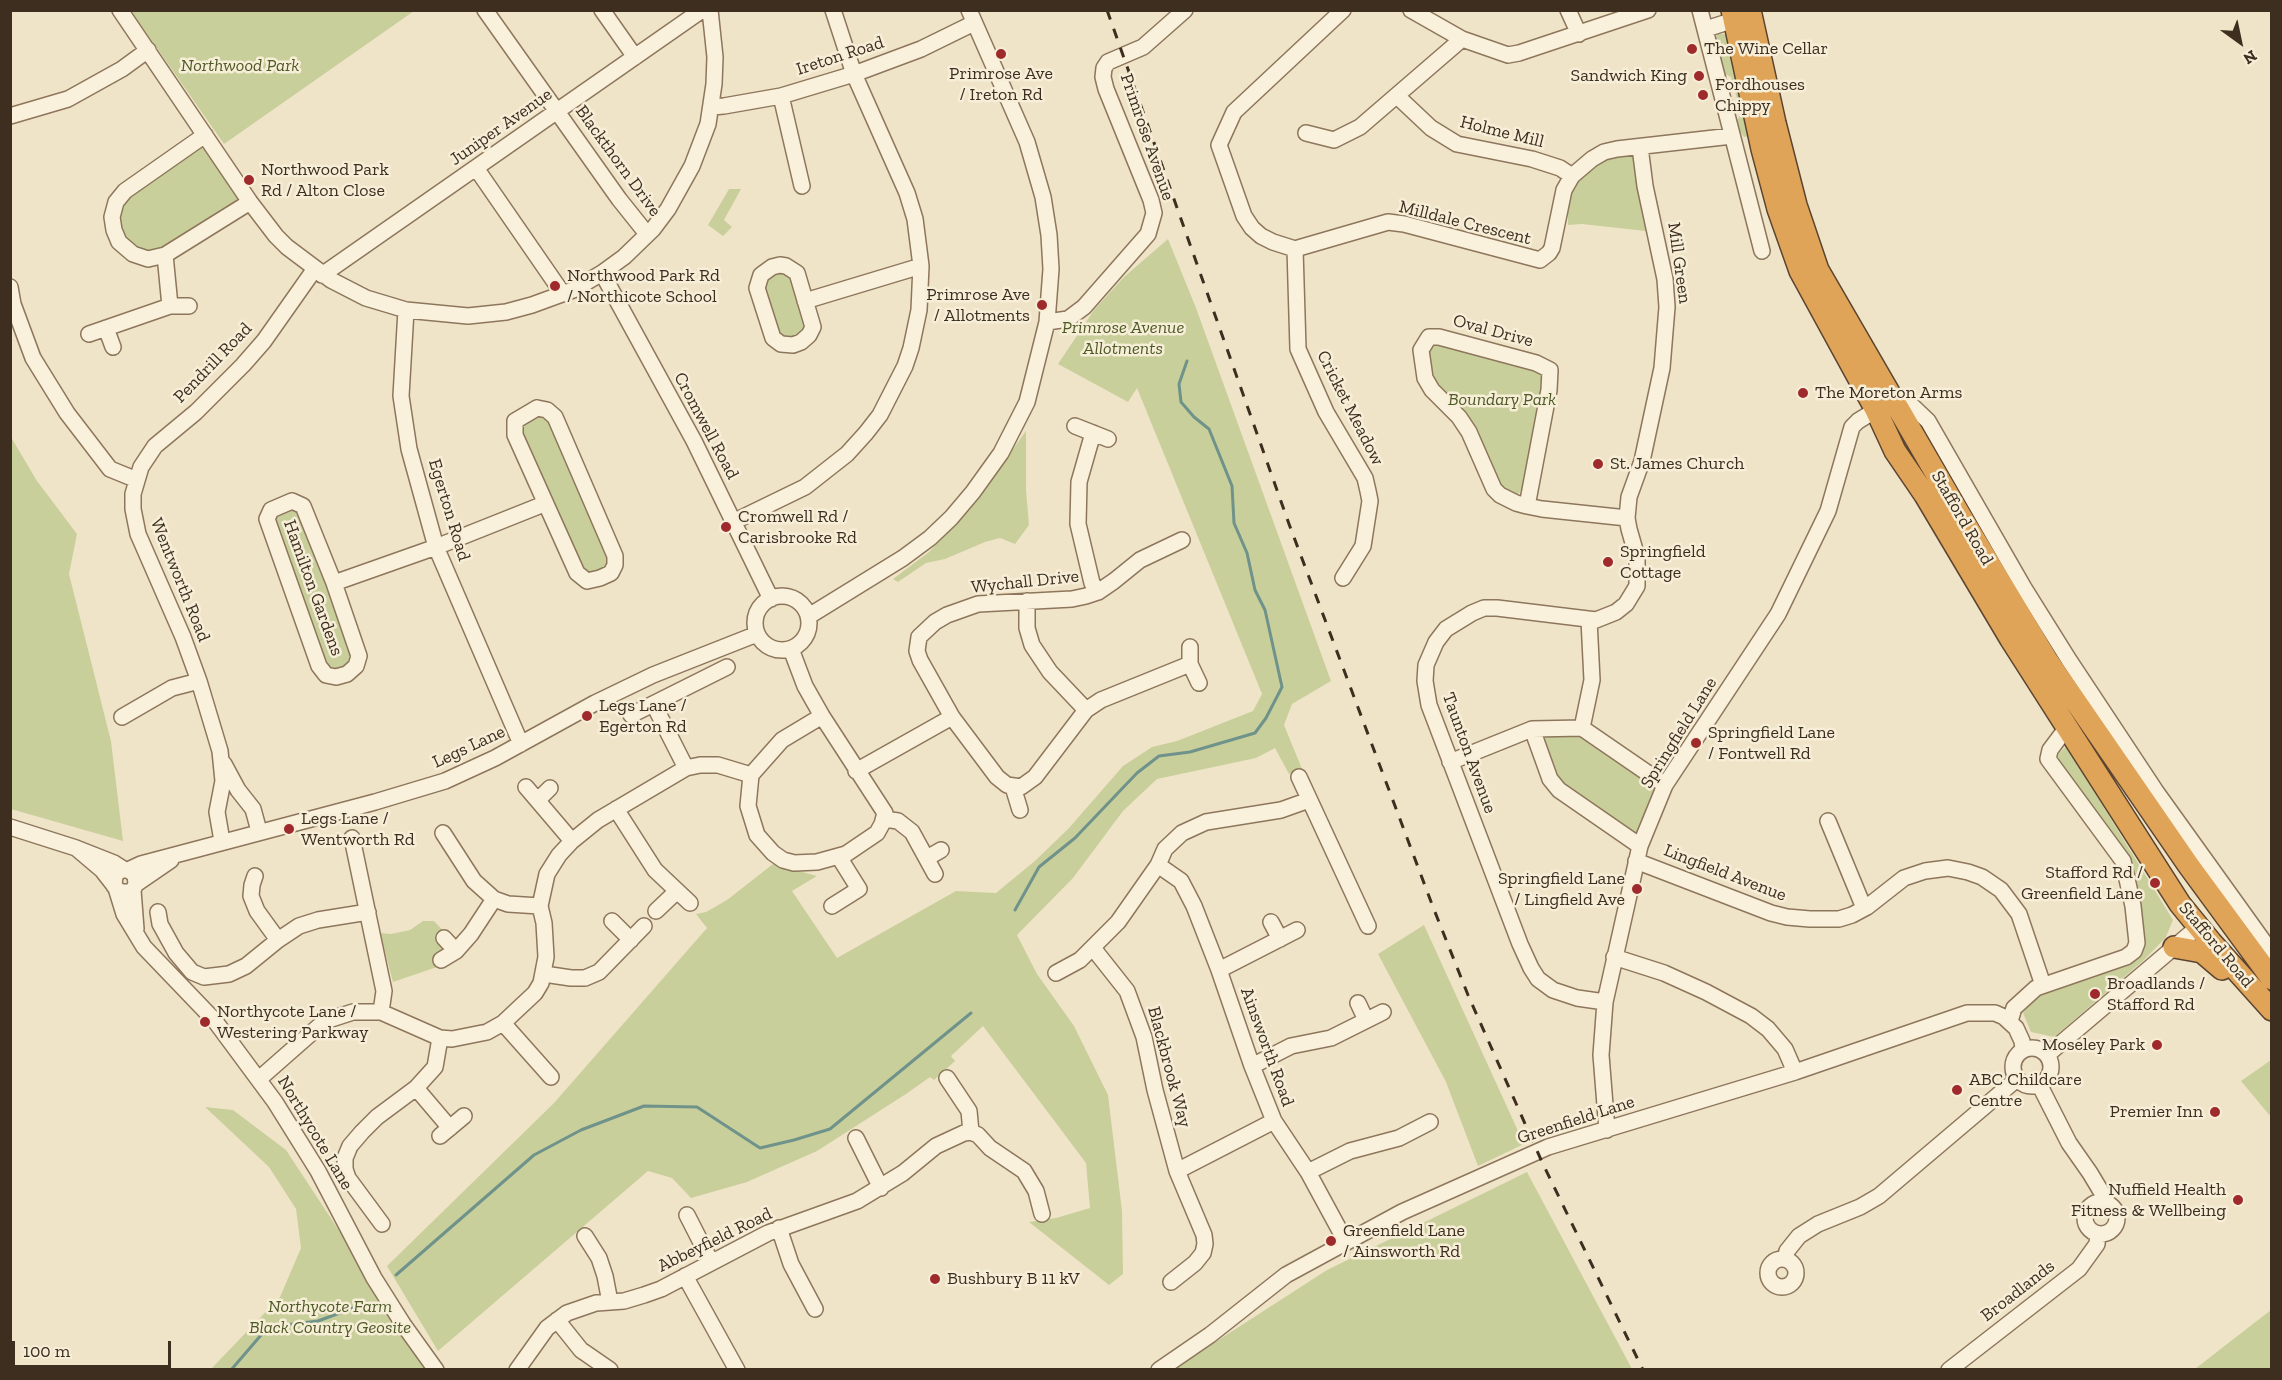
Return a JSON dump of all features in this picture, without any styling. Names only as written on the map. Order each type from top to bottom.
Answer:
[{"type":"highway","name":"Stafford Road","points":[[1739,13],[1775,123],[1796,205],[1818,270],[1890,410],[1891,419],[1918,471],[1925,495],[2010,638],[2165,881],[2198,927],[2271,1012]]},
{"type":"highway","name":"Stafford Road","points":[[1739,13],[1775,199],[1800,271],[2047,660],[2141,796],[2226,903],[2271,979]]},
{"type":"highway","points":[[2141,796],[2155,834],[2197,901],[2201,916],[2198,927]]},
{"type":"highway","points":[[2198,927],[2226,903]]},
{"type":"highway","points":[[2226,903],[2219,924],[2271,1003]]},
{"type":"highway","points":[[2174,947],[2202,952],[2212,959],[2236,985],[2271,1012]]},
{"type":"street","points":[[120,10],[250,202],[276,236],[318,272],[366,298],[406,310],[446,315],[490,314],[532,305],[563,294],[602,273],[624,257],[647,234],[681,190],[703,141],[711,107],[715,57],[710,10]]},
{"type":"street","name":"Blackthorn Drive","points":[[485,10],[619,199],[647,234]]},
{"type":"street","points":[[602,10],[635,57]]},
{"type":"street","name":"Juniper Avenue","points":[[318,272],[476,168],[702,10]]},
{"type":"street","points":[[733,522],[775,504],[805,487],[847,454],[880,415],[911,348],[919,310],[921,266],[915,219],[907,193],[854,74],[833,10]]},
{"type":"street","name":"Primrose Avenue","points":[[1047,322],[1068,319],[1084,307],[1143,242],[1151,226],[1154,213],[1151,200],[1123,135],[1103,77],[1104,68],[1108,62],[1143,47],[1185,10]]},
{"type":"street","points":[[1294,249],[1273,243],[1252,228],[1244,216],[1219,145],[1234,112],[1343,10]]},
{"type":"street","points":[[1411,10],[1462,39],[1508,55],[1648,10]]},
{"type":"street","points":[[1568,10],[1579,34]]},
{"type":"street","points":[[1700,10],[1762,251]]},
{"type":"street","points":[[1706,29],[1739,13]]},
{"type":"street","points":[[809,616],[903,558],[930,538],[973,492],[1001,453],[1027,402],[1047,322],[1051,269],[1048,235],[1042,197],[1027,142],[972,17]]},
{"type":"street","name":"Ireton Road","points":[[711,107],[781,96],[854,74],[921,49],[972,17]]},
{"type":"street","points":[[1306,133],[1334,140],[1360,127],[1462,39]]},
{"type":"street","points":[[10,116],[68,99],[122,69],[148,50]]},
{"type":"street","points":[[781,96],[802,186]]},
{"type":"street","name":"Holme Mill","points":[[1397,96],[1431,128],[1457,144],[1532,159],[1560,168],[1572,177]]},
{"type":"street","points":[[205,135],[133,184],[116,202],[112,217],[119,242],[133,254],[148,259],[165,255],[250,202]]},
{"type":"street","points":[[1572,177],[1582,166],[1604,152],[1732,136]]},
{"type":"street","name":"Mill Green","points":[[1640,147],[1645,186],[1665,279],[1667,307],[1662,368],[1652,419]]},
{"type":"street","points":[[476,168],[563,294]]},
{"type":"street","name":"Milldale Crescent","points":[[1294,249],[1388,222],[1404,224],[1536,260],[1544,258],[1552,248],[1564,190],[1572,177]]},
{"type":"street","name":"Cricket Meadow","points":[[1294,249],[1298,349],[1326,412],[1365,478],[1370,501],[1363,546],[1343,578]]},
{"type":"street","points":[[165,255],[170,306]]},
{"type":"street","points":[[786,266],[797,273],[806,301],[813,327],[809,334],[801,342],[793,345],[781,344],[773,338],[757,288],[758,281],[761,275],[772,267],[786,266]]},
{"type":"street","points":[[806,301],[921,266]]},
{"type":"street","name":"Pendrill Road","points":[[137,480],[141,467],[155,446],[217,392],[264,341],[318,272]]},
{"type":"street","name":"Cromwell Road","points":[[602,273],[694,441],[771,599]]},
{"type":"street","points":[[10,287],[13,304],[33,358],[67,413],[110,469],[137,480]]},
{"type":"street","points":[[89,334],[170,306],[189,306]]},
{"type":"street","name":"Egerton Road","points":[[406,310],[401,396],[410,449],[436,547],[521,744]]},
{"type":"street","points":[[106,328],[113,347]]},
{"type":"street","name":"Oval Drive","points":[[1527,506],[1549,390],[1550,370],[1536,363],[1429,336],[1421,350],[1425,378],[1432,390],[1459,417],[1469,432],[1494,489],[1506,498],[1527,506],[1627,518]]},
{"type":"street","points":[[1885,404],[1908,402],[1928,421],[2024,588],[2069,660],[2226,903],[2271,953]]},
{"type":"street","name":"Springfield Lane","points":[[1607,1130],[1601,1055],[1605,1002],[1638,853],[1665,785],[1778,614],[1828,511],[1852,427],[1885,404]]},
{"type":"street","points":[[537,408],[547,410],[555,417],[615,556],[615,565],[611,573],[600,579],[587,581],[577,573],[544,504],[515,435],[515,422],[537,408]]},
{"type":"street","name":"Taunton Avenue","points":[[1605,1002],[1564,994],[1538,979],[1520,944],[1429,705],[1425,681],[1426,665],[1446,629],[1484,609],[1497,608],[1596,620],[1616,612],[1632,597],[1637,586],[1637,557],[1627,518],[1629,497],[1652,419]]},
{"type":"street","points":[[1075,426],[1108,439]]},
{"type":"street","points":[[1093,433],[1079,482],[1078,524],[1092,583],[1098,592]]},
{"type":"street","name":"Wentworth Road","points":[[137,480],[133,494],[135,523],[199,681],[223,761],[238,790],[253,809],[259,831]]},
{"type":"street","name":"Hamilton Gardens","points":[[292,501],[303,506],[334,583],[359,656],[356,666],[347,674],[336,677],[326,675],[319,666],[267,519],[271,510],[292,501]]},
{"type":"street","name":"Hamilton Gardens","points":[[334,583],[436,547],[544,504]]},
{"type":"street","name":"Wychall Drive","points":[[1013,787],[997,777],[952,717],[920,660],[917,645],[919,637],[935,622],[978,604],[1072,599],[1098,592],[1140,560],[1182,540]]},
{"type":"street","points":[[780,596],[798,601],[809,616],[806,636],[800,644],[791,649],[775,650],[768,646],[758,634],[755,624],[757,614],[762,605],[771,599],[780,596]]},
{"type":"street","points":[[1027,601],[1027,628],[1032,645],[1050,672],[1086,710]]},
{"type":"street","points":[[1582,728],[1592,680],[1589,620]]},
{"type":"street","name":"Legs Lane","points":[[126,870],[222,841],[417,790],[471,770],[595,703],[645,679],[758,634]]},
{"type":"street","points":[[1190,647],[1190,664],[1199,683]]},
{"type":"street","points":[[791,649],[805,686],[822,716],[885,813],[877,833],[839,857],[832,860],[803,863],[783,860],[764,845],[752,824],[748,806],[751,775],[782,740],[822,716]]},
{"type":"street","points":[[1020,810],[1013,787],[1021,787],[1035,777],[1086,710],[1101,700],[1190,664]]},
{"type":"street","points":[[631,715],[728,667]]},
{"type":"street","points":[[122,717],[172,688],[199,681]]},
{"type":"street","points":[[654,705],[686,768]]},
{"type":"street","points":[[856,771],[952,717]]},
{"type":"street","points":[[2023,1050],[2022,1041],[2010,1021],[2014,1008],[2029,993],[2043,985],[2126,957],[2134,951],[2137,944],[2133,906],[2123,861],[2048,759],[2050,750],[2068,726]]},
{"type":"street","points":[[1450,762],[1532,729],[1582,728],[1665,785]]},
{"type":"street","name":"Lingfield Avenue","points":[[1532,729],[1550,779],[1559,790],[1638,853],[1771,913],[1787,917],[1839,919],[1864,908],[1904,878],[1925,870],[1948,868],[1982,877],[2001,890],[2019,914],[2043,985]]},
{"type":"street","name":"Wentworth Road","points":[[222,841],[217,812],[222,797],[223,761]]},
{"type":"street","points":[[259,1079],[325,1021],[353,1012],[381,1012],[440,1038],[452,1040],[473,1037],[503,1023],[535,993],[544,974],[546,957],[544,923],[540,906],[547,874],[559,855],[572,841],[598,820],[686,768],[718,765],[751,775]]},
{"type":"street","points":[[1299,777],[1368,926]]},
{"type":"street","points":[[526,787],[572,841]]},
{"type":"street","points":[[538,800],[550,788]]},
{"type":"street","points":[[1056,974],[1080,960],[1118,922],[1158,865],[1164,849],[1182,833],[1206,822],[1281,810],[1309,800]]},
{"type":"street","points":[[616,809],[654,870],[690,903]]},
{"type":"street","points":[[883,822],[898,821],[912,832],[935,874]]},
{"type":"street","points":[[1828,821],[1864,908]]},
{"type":"street","points":[[10,827],[76,848],[114,863],[135,875],[134,887],[124,893],[115,887],[102,870],[76,848]]},
{"type":"street","points":[[443,833],[447,850],[474,881],[494,899],[508,904],[540,906]]},
{"type":"street","points":[[351,848],[368,912],[384,991],[381,1012]]},
{"type":"street","points":[[927,858],[941,850]]},
{"type":"street","name":"Legs Lane","points":[[134,887],[180,853]]},
{"type":"street","points":[[832,906],[859,889],[839,857]]},
{"type":"street","name":"Ainsworth Road","points":[[1158,865],[1181,881],[1194,906],[1274,1121],[1308,1172],[1346,1242]]},
{"type":"street","points":[[115,887],[115,875],[126,870]]},
{"type":"street","points":[[249,885],[257,911],[278,940]]},
{"type":"street","name":"Northycote Lane","points":[[115,887],[124,914],[154,959],[214,1021],[259,1079],[313,1161],[374,1278],[436,1370]]},
{"type":"street","name":"Northycote Lane","points":[[134,887],[137,934]]},
{"type":"street","points":[[656,911],[676,892]]},
{"type":"street","points":[[441,960],[456,951],[471,934],[494,899]]},
{"type":"street","points":[[158,912],[160,924],[176,953],[192,972],[204,977],[219,976],[246,966],[299,926],[318,920],[368,912]]},
{"type":"street","points":[[612,921],[631,940]]},
{"type":"street","points":[[1270,922],[1280,939]]},
{"type":"street","points":[[544,974],[585,978],[599,972],[644,926]]},
{"type":"street","points":[[2047,1055],[2198,927]]},
{"type":"street","points":[[1219,970],[1297,930]]},
{"type":"street","points":[[444,938],[456,951]]},
{"type":"street","name":"Blackbrook Way","points":[[1094,948],[1127,991],[1144,1037],[1155,1090],[1177,1171],[1202,1224],[1205,1244],[1203,1253],[1195,1263],[1174,1274]]},
{"type":"street","points":[[1614,957],[1675,978],[1750,1016],[1768,1029],[1785,1049],[1795,1072]]},
{"type":"street","points":[[1358,1003],[1366,1020]]},
{"type":"street","points":[[1252,1066],[1291,1046],[1332,1038],[1383,1012]]},
{"type":"street","name":"Greenfield Lane","points":[[1159,1370],[1210,1335],[1286,1275],[1402,1212],[1535,1153],[1795,1072],[1967,1013],[1995,1013],[2010,1021]]},
{"type":"street","points":[[503,1023],[551,1077]]},
{"type":"street","points":[[382,1224],[375,1204],[348,1178],[345,1158],[350,1146],[377,1116],[416,1088],[435,1067],[440,1038]]},
{"type":"street","points":[[2033,1048],[2047,1055],[2051,1066],[2050,1071],[2044,1081],[2039,1084],[2028,1085],[2017,1079],[2013,1064],[2018,1053],[2023,1050],[2033,1048]]},
{"type":"street","points":[[947,1078],[969,1112],[971,1132],[1024,1171],[1036,1191],[1041,1210],[1024,1210]]},
{"type":"street","points":[[1785,1259],[1787,1251],[1799,1236],[1818,1224],[1860,1207],[1879,1196],[2017,1079]]},
{"type":"street","points":[[2039,1084],[2069,1143],[2097,1185],[2108,1203],[2116,1211],[2116,1225],[2108,1233],[2098,1234],[2092,1231],[2085,1220],[2097,1185]]},
{"type":"street","points":[[416,1088],[445,1132],[464,1116]]},
{"type":"street","points":[[1177,1171],[1274,1121]]},
{"type":"street","points":[[1308,1172],[1350,1150],[1399,1138],[1420,1123]]},
{"type":"street","name":"Abbeyfield Road","points":[[517,1370],[538,1340],[557,1320],[581,1308],[644,1295],[756,1238],[779,1228],[833,1211],[881,1188],[936,1146],[953,1136],[971,1132]]},
{"type":"street","points":[[857,1149],[881,1188]]},
{"type":"street","points":[[2091,1207],[2100,1202],[2108,1203]]},
{"type":"street","points":[[687,1215],[711,1262]]},
{"type":"street","points":[[779,1228],[791,1264],[815,1299]]},
{"type":"street","name":"Broadlands","points":[[1949,1370],[2079,1269],[2097,1244],[2098,1234]]},
{"type":"street","points":[[585,1236],[592,1261],[605,1276],[610,1302]]},
{"type":"street","points":[[685,1276],[737,1370]]},
{"type":"street","points":[[557,1320],[581,1350],[610,1370]]},
{"type":"green space","name":"Northwood Park","points":[[131,11],[414,11],[224,144]]},
{"type":"green space","points":[[1718,34],[1727,34],[1751,136],[1744,137],[1735,124],[1741,113],[1731,77],[1723,73],[1713,40]]},
{"type":"green space","points":[[203,143],[240,198],[167,248],[153,252],[130,243],[122,234],[119,223],[124,202],[130,194]]},
{"type":"green space","points":[[1632,153],[1646,231],[1582,224],[1568,225],[1568,208],[1575,184],[1591,167],[1616,155]]},
{"type":"green space","points":[[729,189],[741,189],[724,220],[732,227],[723,236],[708,225]]},
{"type":"green space","name":"Primrose Avenue Allotments","points":[[1168,239],[1196,308],[1331,681],[1292,704],[1284,725],[1302,769],[1289,774],[1275,748],[1256,758],[1157,779],[1123,811],[1073,878],[1017,935],[1037,974],[1074,1026],[1108,1095],[1122,1211],[1123,1274],[1109,1285],[1029,1222],[1056,1218],[1090,1208],[1086,1163],[983,1026],[951,1056],[955,1061],[934,1080],[930,1077],[817,1151],[747,1182],[691,1198],[672,1178],[648,1171],[438,1351],[387,1266],[554,1103],[707,928],[696,914],[706,912],[727,900],[773,864],[817,876],[792,891],[837,958],[956,891],[996,893],[1036,860],[1069,828],[1123,766],[1152,747],[1177,741],[1253,711],[1262,694],[1137,388],[1128,402],[1058,364],[1094,310],[1124,277]]},
{"type":"green space","points":[[781,271],[794,282],[807,330],[802,339],[783,341],[773,328],[762,284],[766,277]]},
{"type":"green space","name":"Boundary Park","points":[[1434,343],[1535,368],[1543,373],[1544,387],[1525,485],[1517,496],[1506,493],[1429,373],[1428,355]]},
{"type":"green space","points":[[544,415],[551,423],[611,559],[608,568],[591,576],[584,572],[519,433],[531,417]]},
{"type":"green space","points":[[1026,431],[1026,490],[1029,525],[1015,544],[1000,538],[985,542],[945,559],[926,563],[898,582],[893,579],[929,552],[968,511]]},
{"type":"green space","points":[[11,437],[37,481],[77,534],[69,574],[111,741],[123,841],[11,809]]},
{"type":"green space","points":[[292,508],[299,511],[353,658],[350,664],[331,672],[325,668],[273,522],[275,514]]},
{"type":"green space","points":[[1582,731],[1658,785],[1634,842],[1553,778],[1537,733]]},
{"type":"green space","points":[[2066,746],[2173,920],[2166,937],[2144,960],[2054,1037],[2031,1032],[2023,1013],[2044,987],[2136,960],[2143,950],[2129,867],[2055,766],[2057,756]]},
{"type":"green space","points":[[423,921],[434,921],[448,936],[441,942],[443,952],[440,966],[393,982],[380,933],[391,934],[410,930]]},
{"type":"green space","points":[[1424,925],[1524,1144],[1478,1166],[1446,1082],[1378,954]]},
{"type":"green space","points":[[2271,1060],[2271,1117],[2241,1081]]},
{"type":"green space","name":"Northycote Farm Black Country Geosite","points":[[205,1107],[233,1110],[286,1150],[430,1369],[211,1369],[280,1297],[301,1248],[296,1209],[269,1167]]},
{"type":"green space","points":[[1527,1172],[1632,1369],[1172,1370],[1327,1270]]},
{"type":"green space","points":[[2271,1310],[2271,1369],[2195,1369],[2227,1344]]},
{"type":"waterway","points":[[1015,910],[1039,867],[1075,838],[1137,773],[1159,756],[1190,752],[1255,733],[1266,718],[1282,687],[1265,610],[1255,590],[1247,553],[1234,523],[1232,486],[1209,429],[1181,402],[1179,384],[1187,361]]},
{"type":"waterway","points":[[396,1275],[534,1155],[581,1130],[644,1106],[697,1107],[760,1148],[794,1140],[830,1129],[971,1013]]},
{"type":"waterway","points":[[231,1370],[268,1327],[318,1321],[367,1303]]},
{"type":"railway","points":[[1107,10],[1289,524],[1433,907],[1468,995],[1542,1162],[1643,1370]]},
{"type":"place","name":"The Wine Cellar","points":[[1692,49]]},
{"type":"place","name":"Primrose Ave / Ireton Rd","points":[[1001,54]]},
{"type":"place","name":"Sandwich King","points":[[1699,76]]},
{"type":"place","name":"Fordhouses Chippy","points":[[1703,95]]},
{"type":"place","name":"Northwood Park Rd / Alton Close","points":[[249,180]]},
{"type":"place","name":"Northwood Park Rd / Northicote School","points":[[555,286]]},
{"type":"place","name":"Primrose Ave / Allotments","points":[[1042,305]]},
{"type":"place","name":"The Moreton Arms","points":[[1803,393]]},
{"type":"place","name":"St. James Church","points":[[1598,464]]},
{"type":"place","name":"Cromwell Rd / Carisbrooke Rd","points":[[726,527]]},
{"type":"place","name":"Springfield Cottage","points":[[1608,562]]},
{"type":"place","name":"Legs Lane / Egerton Rd","points":[[587,716]]},
{"type":"place","name":"Springfield Lane / Fontwell Rd","points":[[1696,743]]},
{"type":"place","name":"Legs Lane / Wentworth Rd","points":[[289,829]]},
{"type":"place","name":"Stafford Rd / Greenfield Lane","points":[[2155,883]]},
{"type":"place","name":"Springfield Lane / Lingfield Ave","points":[[1637,889]]},
{"type":"place","name":"Broadlands / Stafford Rd","points":[[2095,994]]},
{"type":"place","name":"Northycote Lane / Westering Parkway","points":[[205,1022]]},
{"type":"place","name":"Moseley Park","points":[[2157,1045]]},
{"type":"place","name":"ABC Childcare Centre","points":[[1957,1090]]},
{"type":"place","name":"Premier Inn","points":[[2215,1112]]},
{"type":"place","name":"Nuffield Health Fitness & Wellbeing","points":[[2238,1200]]},
{"type":"place","name":"Greenfield Lane / Ainsworth Rd","points":[[1331,1241]]},
{"type":"place","name":"Bushbury B 11 kV","points":[[935,1279]]}]
